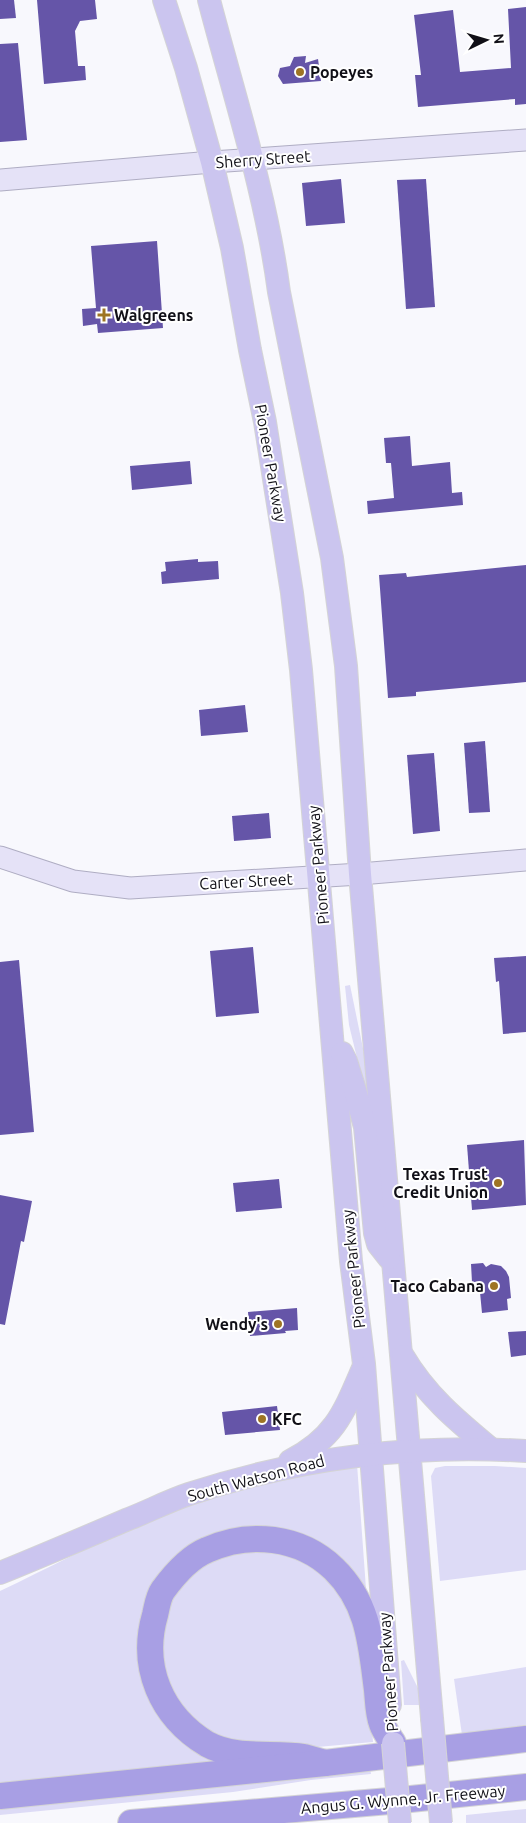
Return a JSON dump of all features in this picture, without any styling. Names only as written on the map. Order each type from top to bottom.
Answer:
[{"type":"highway","points":[[326,1764],[304,1758],[229,1752],[208,1744],[190,1731],[177,1720],[166,1706],[156,1685],[150,1662],[151,1629],[162,1592],[196,1556],[208,1550],[237,1541],[259,1538],[293,1543],[319,1556],[334,1569],[352,1590],[363,1612],[370,1642],[382,1724],[393,1743]]},
{"type":"highway","points":[[0,1796],[326,1764],[526,1739]]},
{"type":"highway","name":"Angus G. Wynne, Jr. Freeway","points":[[131,1823],[526,1787]]},
{"type":"main road","name":"Pioneer Parkway","points":[[164,0],[186,68],[212,162],[232,248],[265,422],[292,593],[301,670],[334,1043],[351,1261],[364,1364],[372,1454],[400,1823]]},
{"type":"main road","points":[[209,0],[274,250],[279,292],[332,558],[346,666],[360,874],[441,1823]]},
{"type":"main road","points":[[334,1043],[346,1061],[365,1127],[375,1233],[378,1244],[393,1262]]},
{"type":"main road","points":[[401,1352],[415,1376],[433,1398],[491,1449]]},
{"type":"main road","points":[[269,1472],[296,1458],[326,1437],[339,1420],[364,1364]]},
{"type":"main road","name":"South Watson Road","points":[[0,1573],[188,1494],[269,1472],[335,1458],[372,1454],[491,1449],[526,1451]]},
{"type":"street","name":"Sherry Street","points":[[0,180],[212,162],[526,140]]},
{"type":"street","name":"Carter Street","points":[[0,857],[73,881],[130,888],[360,874],[526,860]]},
{"type":"shaded area","points":[[350,985],[365,1058],[370,1094],[366,1095],[349,1025],[345,986]]},
{"type":"shaded area","points":[[357,1464],[366,1589],[362,1590],[312,1542],[182,1559],[145,1663],[222,1765],[0,1786],[0,1591],[129,1529],[195,1503],[263,1483]]},
{"type":"shaded area","points":[[445,1466],[526,1468],[526,1570],[440,1581],[431,1476],[435,1468]]},
{"type":"shaded area","points":[[278,1546],[346,1590],[369,1690],[373,1742],[295,1749],[257,1748],[205,1732],[168,1691],[159,1655],[173,1593],[214,1554]]},
{"type":"shaded area","points":[[404,1660],[419,1690],[421,1705],[404,1705],[401,1661]]},
{"type":"shaded area","points":[[526,1667],[526,1725],[462,1735],[454,1679]]},
{"type":"shaded area","points":[[370,1767],[371,1774],[311,1780],[233,1792],[0,1815],[0,1802]]},
{"type":"shaded area","points":[[526,1809],[526,1823],[466,1823],[466,1815]]},
{"type":"building","points":[[0,0],[14,0],[16,18],[0,19]]},
{"type":"building","points":[[37,0],[95,0],[97,19],[80,21],[75,31],[78,66],[85,66],[86,80],[44,84]]},
{"type":"building","points":[[526,7],[526,104],[515,105],[515,99],[418,107],[415,75],[421,75],[414,15],[453,10],[460,72],[511,68],[508,9]]},
{"type":"building","points":[[18,43],[27,140],[0,142],[0,44]]},
{"type":"building","name":"Popeyes","points":[[306,56],[305,63],[318,59],[321,81],[283,84],[278,76],[280,68],[290,66],[294,57]]},
{"type":"building","points":[[341,179],[345,223],[306,226],[302,183]]},
{"type":"building","points":[[426,179],[435,307],[406,309],[397,180]]},
{"type":"building","name":"Walgreens","points":[[157,241],[163,328],[98,333],[97,324],[83,326],[82,309],[96,308],[91,246]]},
{"type":"building","points":[[410,436],[412,466],[450,462],[452,493],[462,492],[463,505],[368,514],[367,501],[394,498],[391,463],[386,463],[384,438]]},
{"type":"building","points":[[190,461],[192,484],[132,490],[130,466]]},
{"type":"building","points":[[198,559],[198,562],[218,561],[219,579],[162,584],[161,572],[166,571],[165,562]]},
{"type":"building","points":[[526,565],[526,682],[416,692],[416,696],[388,698],[379,575],[406,573],[407,577]]},
{"type":"building","points":[[245,705],[248,732],[201,736],[199,710]]},
{"type":"building","points":[[485,741],[490,812],[469,813],[464,743]]},
{"type":"building","points":[[434,753],[440,831],[413,834],[407,755]]},
{"type":"building","points":[[269,813],[271,838],[234,841],[232,816]]},
{"type":"building","points":[[253,947],[259,1013],[216,1017],[210,951]]},
{"type":"building","points":[[526,956],[526,1032],[503,1034],[499,981],[496,982],[494,958]]},
{"type":"building","points":[[19,960],[34,1132],[0,1135],[0,962]]},
{"type":"building","name":"Texas Trust Credit Union","points":[[524,1140],[526,1205],[472,1210],[467,1145]]},
{"type":"building","points":[[279,1179],[282,1208],[236,1212],[233,1183]]},
{"type":"building","points":[[0,1195],[32,1201],[24,1242],[21,1241],[5,1325],[0,1324]]},
{"type":"building","name":"Taco Cabana","points":[[483,1263],[486,1267],[491,1264],[501,1266],[506,1271],[509,1277],[511,1298],[507,1299],[508,1310],[482,1313],[479,1282],[472,1282],[471,1264]]},
{"type":"building","points":[[297,1308],[298,1330],[250,1336],[248,1312]]},
{"type":"building","points":[[526,1331],[526,1355],[511,1357],[508,1332]]},
{"type":"building","points":[[277,1406],[280,1430],[225,1435],[222,1412]]},
{"type":"place","name":"Popeyes","points":[[300,72]]},
{"type":"place","name":"Walgreens","points":[[104,315]]},
{"type":"place","name":"Texas Trust Credit Union","points":[[498,1183]]},
{"type":"place","name":"Taco Cabana","points":[[494,1286]]},
{"type":"place","name":"Wendy's","points":[[278,1324]]},
{"type":"place","name":"KFC","points":[[262,1419]]}]
